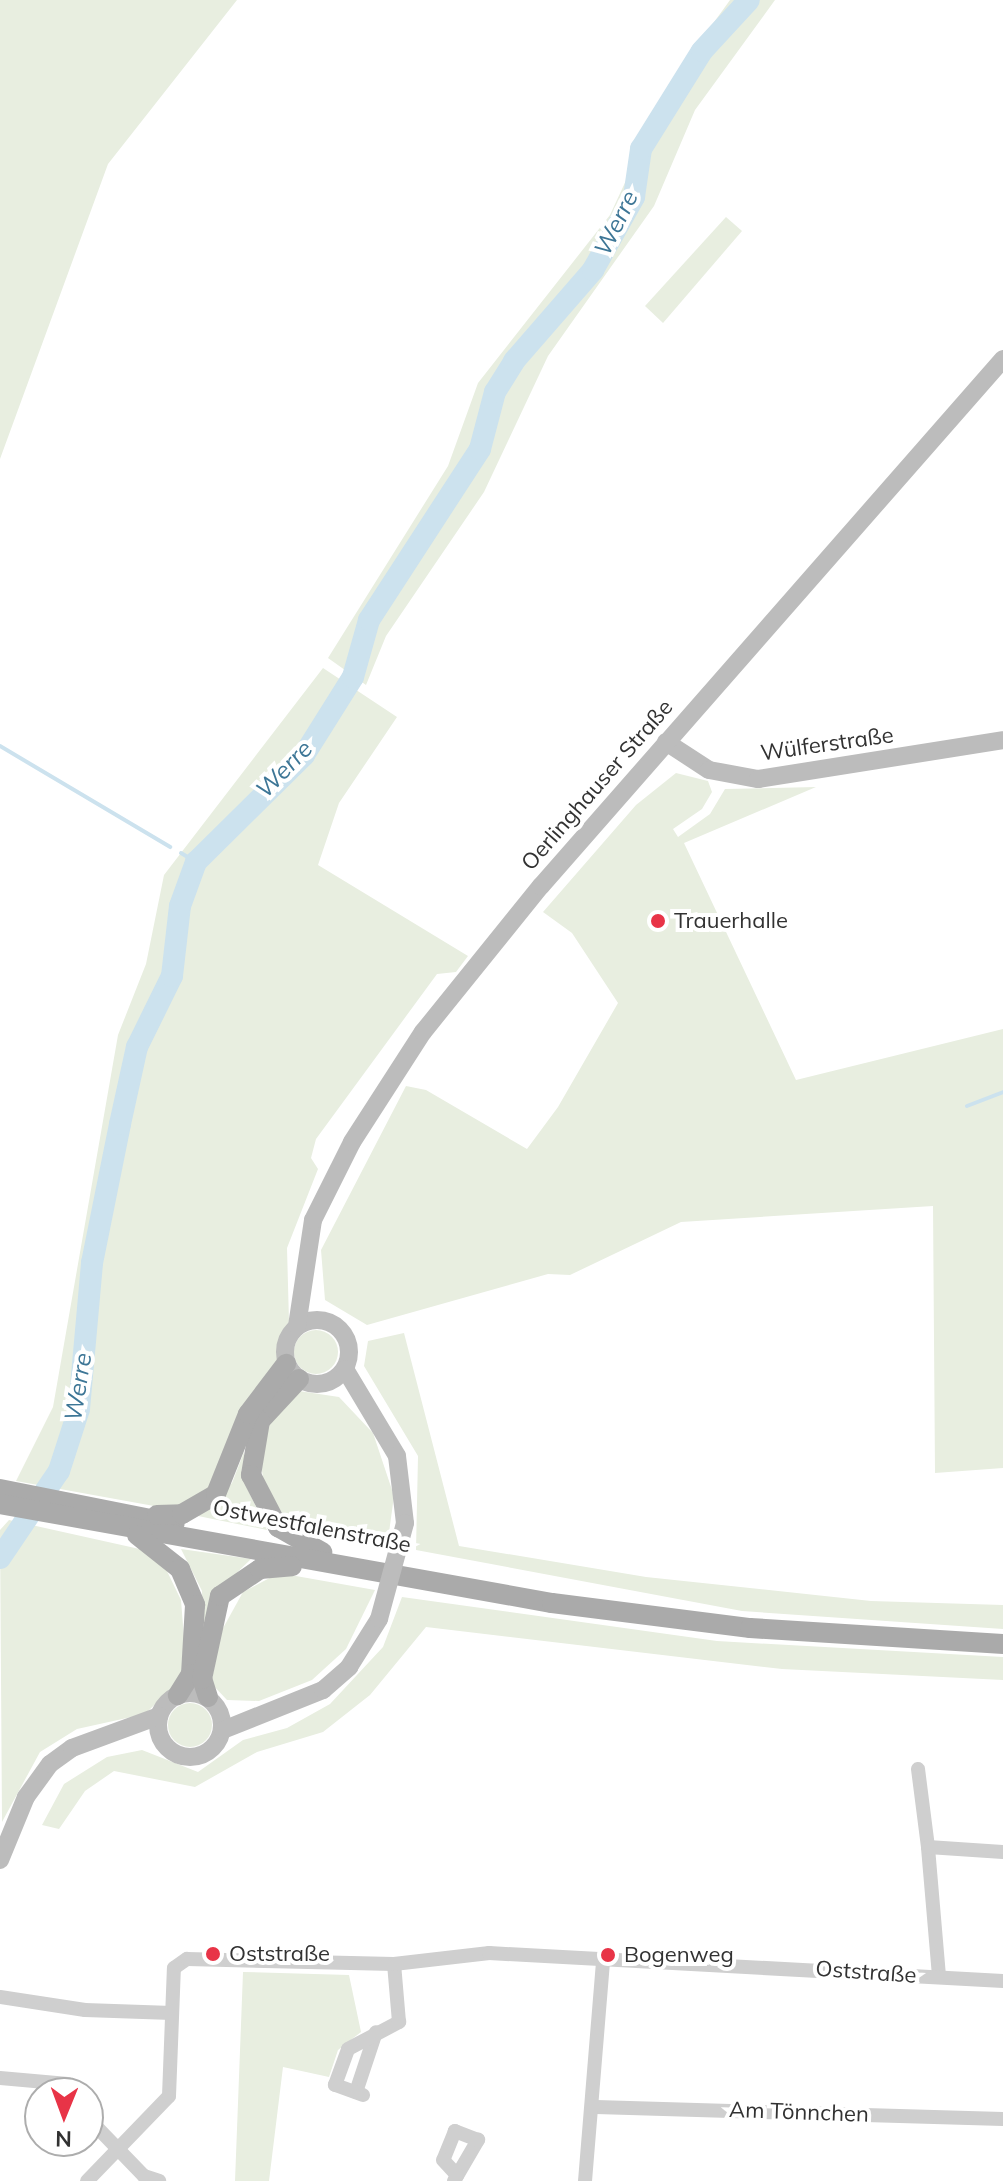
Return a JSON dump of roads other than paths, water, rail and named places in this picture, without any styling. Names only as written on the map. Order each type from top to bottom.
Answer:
[{"type":"main road","name":"Oerlinghauser Straße","points":[[297,1326],[313,1220],[396,1069],[666,742],[1003,359]]},
{"type":"main road","name":"Wülferstraße","points":[[666,742],[709,770],[758,779],[1003,740]]},
{"type":"main road","points":[[123,1734],[161,1738],[190,1757],[208,1752],[223,1730],[323,1690],[349,1667],[379,1619],[405,1523],[397,1456],[345,1369],[346,1338],[322,1320],[302,1288]]},
{"type":"main road","points":[[321,1558],[278,1527],[251,1475],[260,1421],[292,1372],[287,1339],[297,1326],[322,1320]]},
{"type":"main road","points":[[330,1382],[345,1369]]},
{"type":"main road","points":[[292,1372],[330,1382],[363,1402]]},
{"type":"main road","points":[[112,1518],[182,1514],[209,1500],[225,1479],[248,1414],[292,1372]]},
{"type":"main road","name":"Ostwestfalenstraße","points":[[0,1489],[112,1518],[614,1610],[792,1632],[1003,1644]]},
{"type":"main road","name":"Ostwestfalenstraße","points":[[0,1504],[112,1518]]},
{"type":"main road","points":[[0,1860],[26,1797],[50,1764],[72,1748],[123,1734],[159,1716],[191,1674],[196,1640],[191,1593],[180,1569],[153,1544],[112,1518]]},
{"type":"main road","points":[[223,1730],[202,1679],[209,1633],[225,1589],[260,1569],[321,1558]]},
{"type":"main road","points":[[178,1695],[258,1717]]},
{"type":"main road","points":[[159,1716],[161,1738]]},
{"type":"street","points":[[918,1769],[939,1976]]},
{"type":"street","points":[[928,1847],[1003,1852]]},
{"type":"street","name":"Oststraße","points":[[172,2013],[174,1968],[187,1959],[394,1964],[489,1953],[1003,1981]]},
{"type":"street","points":[[585,2181],[596,2107],[603,1960]]},
{"type":"street","points":[[376,2032],[360,2093],[335,2085],[348,2049],[376,2032],[399,2022],[394,1964]]},
{"type":"street","points":[[0,1997],[172,2013],[169,2096],[87,2181]]},
{"type":"street","points":[[0,2078],[24,2083]]},
{"type":"street","name":"Am Tönnchen","points":[[596,2107],[1003,2119]]},
{"type":"street","points":[[104,2134],[159,2181]]},
{"type":"waterway","name":"Werre","points":[[0,1558],[59,1471],[79,1409],[92,1263],[120,1124],[137,1047],[172,976],[180,906],[196,862],[304,755],[353,677],[369,620],[480,449],[495,392],[514,361],[593,270],[634,197],[641,149],[702,51],[749,0]]},
{"type":"waterway","points":[[0,746],[170,847]]},
{"type":"waterway","points":[[181,853],[196,862]]},
{"type":"waterway","points":[[967,1106],[1003,1092]]},
{"type":"place","name":"Trauerhalle","points":[[658,921]]},
{"type":"place","name":"Oststraße","points":[[213,1954]]},
{"type":"place","name":"Bogenweg","points":[[608,1955]]}]
